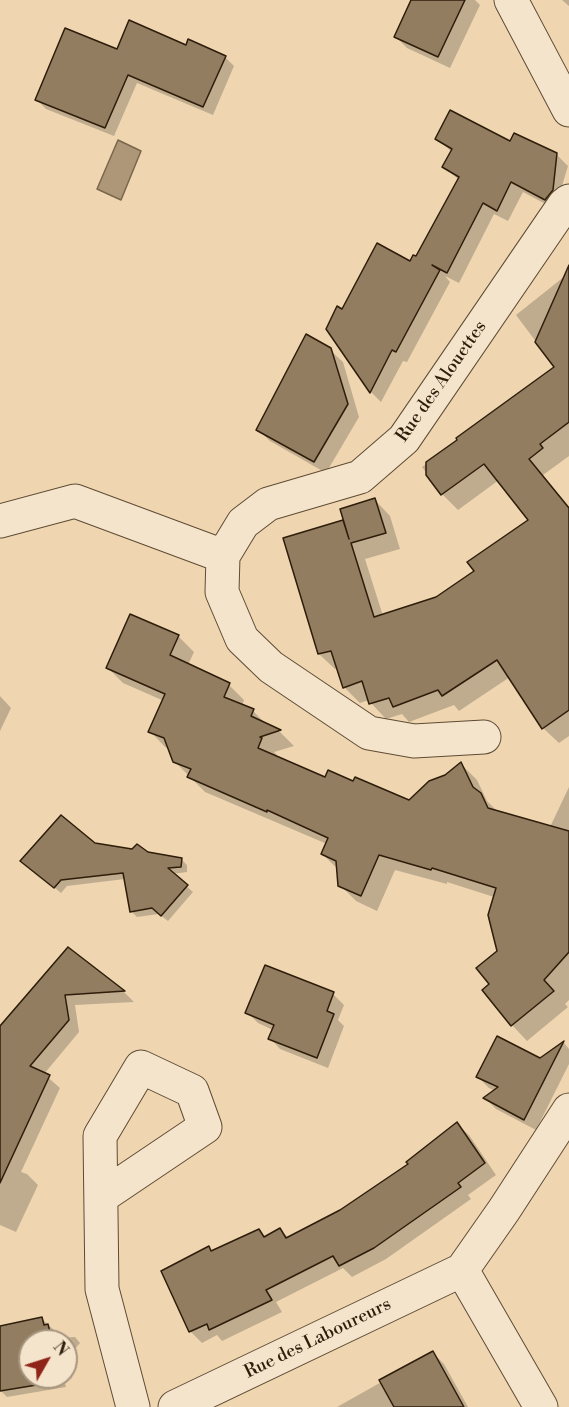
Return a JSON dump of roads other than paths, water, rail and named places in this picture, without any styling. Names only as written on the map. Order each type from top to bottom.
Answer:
[{"type":"street","points":[[511,0],[569,110]]},
{"type":"street","name":"Rue des Alouettes","points":[[484,738],[414,741],[369,733],[271,667],[243,639],[222,592],[223,556],[243,523],[268,504],[360,477],[404,439],[557,215],[569,201]]},
{"type":"street","points":[[0,521],[75,501],[223,556]]},
{"type":"street","points":[[541,1407],[462,1270],[569,1110]]},
{"type":"street","points":[[101,1197],[102,1289],[134,1407]]},
{"type":"street","name":"Rue des Laboureurs","points":[[175,1407],[462,1270]]}]
